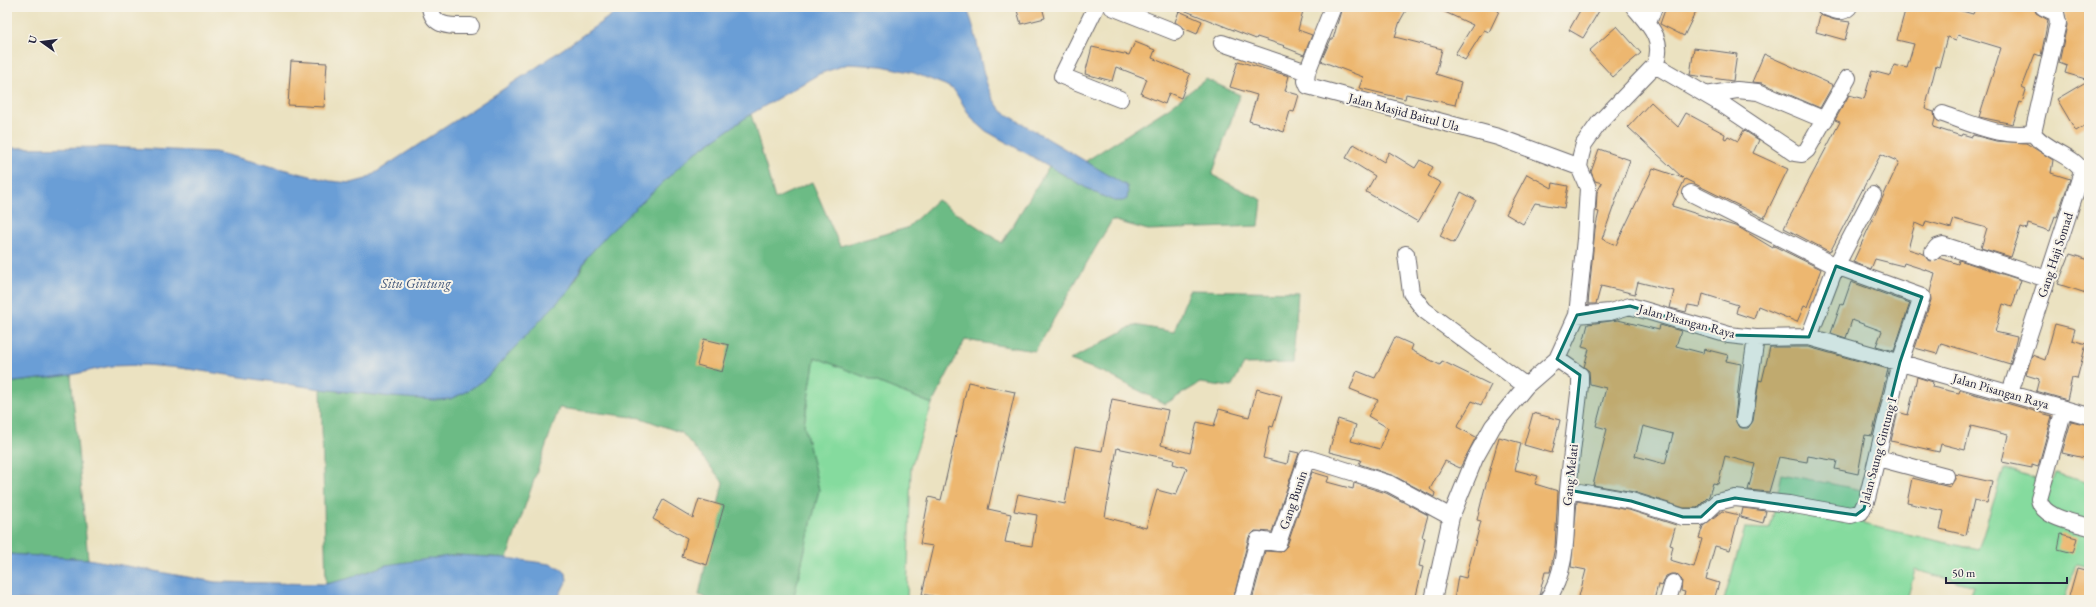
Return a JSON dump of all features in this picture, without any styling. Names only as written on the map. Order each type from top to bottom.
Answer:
[{"type":"street","points":[[430,7],[436,22],[445,26],[472,26]]},
{"type":"street","points":[[1096,7],[1062,76],[1120,99]]},
{"type":"street","points":[[1112,7],[1175,32]]},
{"type":"street","points":[[1222,43],[1307,72],[1333,7]]},
{"type":"street","points":[[1433,600],[1451,517],[1475,458],[1493,426],[1526,386],[1557,359],[1577,315],[1585,239],[1588,188],[1579,167],[1584,144],[1599,123],[1655,65],[1660,54],[1658,42],[1648,23],[1634,7]]},
{"type":"street","points":[[1648,23],[1654,7]]},
{"type":"street","points":[[1825,7],[1839,12],[1845,11],[1849,7]]},
{"type":"street","points":[[1943,114],[2002,134],[2017,136],[2033,134],[2058,24],[2056,13],[2043,7]]},
{"type":"street","points":[[1655,65],[1706,95],[1795,153],[1802,154],[1807,150],[1848,78]]},
{"type":"street","name":"Jalan Masjid Baitul Ula","points":[[1307,72],[1306,81],[1308,86],[1498,137],[1579,167]]},
{"type":"street","points":[[1706,95],[1737,90],[1758,92],[1825,120]]},
{"type":"street","name":"Gang Haji Somad","points":[[2010,393],[2017,377],[2082,172],[2078,165],[2044,144],[2033,134]]},
{"type":"street","points":[[1691,193],[1836,266]]},
{"type":"street","points":[[1809,337],[1836,266],[1873,194]]},
{"type":"street","points":[[1933,252],[1937,247],[1943,245],[2047,279]]},
{"type":"street","points":[[1406,254],[1411,293],[1424,310],[1526,386]]},
{"type":"street","name":"Jalan Saung Gintung I","points":[[1568,490],[1631,501],[1683,517],[1701,517],[1717,502],[1735,498],[1789,504],[1856,515],[1864,509],[1878,458],[1900,362],[1922,296],[1836,266]]},
{"type":"street","name":"Jalan Pisangan Raya","points":[[1577,315],[1610,312],[1630,306],[1708,330],[1756,338],[1809,337],[2089,416]]},
{"type":"street","points":[[1744,420],[1756,338]]},
{"type":"street","name":"Gang Melati","points":[[1547,600],[1558,580],[1562,566],[1568,490],[1580,385],[1580,375],[1557,359]]},
{"type":"street","points":[[2064,409],[2039,499],[2040,506],[2046,512],[2089,527]]},
{"type":"street","name":"Gang Bunin","points":[[1242,600],[1258,540],[1278,543],[1307,458],[1390,484],[1451,517]]},
{"type":"street","points":[[1878,458],[1946,476]]},
{"type":"street","points":[[1668,600],[1673,583]]},
{"type":"highlighted area","points":[[1836,266],[1922,297],[1900,362],[1864,509],[1856,515],[1735,498],[1717,502],[1701,517],[1683,517],[1631,501],[1568,490],[1580,375],[1557,359],[1577,315],[1630,306],[1729,335],[1809,337]]},
{"type":"green space","points":[[1206,79],[1240,95],[1212,175],[1262,200],[1259,226],[1148,230],[1112,220],[1035,351],[965,340],[932,404],[815,357],[804,424],[819,490],[793,600],[710,600],[699,595],[723,482],[682,433],[641,418],[559,408],[507,558],[456,555],[326,584],[321,389],[392,397],[450,399],[464,393],[483,381],[556,304],[576,279],[587,257],[608,233],[692,155],[751,114],[775,199],[812,182],[840,246],[907,228],[937,200],[1002,243],[1049,166],[1093,192],[1119,181],[1101,172],[1086,161],[1170,107]]},
{"type":"green space","points":[[1189,290],[1298,292],[1293,363],[1244,364],[1231,387],[1200,383],[1165,404],[1105,373],[1070,360],[1134,325],[1174,332]]},
{"type":"green space","points":[[815,357],[932,404],[911,467],[907,600],[793,600],[819,490],[804,424]]},
{"type":"green space","points":[[71,375],[88,559],[7,554],[7,383]]},
{"type":"green space","points":[[2004,469],[2051,484],[2055,473],[2089,483],[2089,567],[2077,564],[2064,600],[1969,600],[1974,586],[1915,570],[1907,600],[1724,600],[1745,528],[1770,529],[1782,474],[1867,491],[1863,524],[1978,550]]},
{"type":"water","name":"Situ Gintung","points":[[623,7],[966,7],[975,34],[989,89],[1003,112],[1127,186],[1127,199],[1123,201],[1114,201],[1093,192],[986,131],[972,119],[954,90],[945,85],[914,73],[882,66],[848,64],[819,74],[751,114],[692,155],[608,234],[587,257],[569,290],[483,381],[464,393],[450,399],[434,400],[392,397],[321,389],[181,368],[145,365],[111,366],[71,375],[7,383],[7,148],[105,147],[215,152],[330,181],[351,183],[366,179],[534,69]]},
{"type":"water","points":[[7,554],[88,559],[215,582],[326,584],[347,579],[386,565],[456,555],[507,558],[550,564],[560,568],[566,573],[567,580],[557,600],[7,600]]},
{"type":"building","points":[[1016,7],[1042,7],[1045,18],[1021,24]]},
{"type":"building","points":[[1176,7],[1304,7],[1298,30],[1312,35],[1304,55],[1284,47],[1285,46],[1257,37],[1256,39]]},
{"type":"building","points":[[1342,7],[1408,7],[1400,21],[1395,37],[1442,49],[1436,74],[1461,82],[1455,105],[1406,94],[1405,99],[1359,88],[1363,77],[1321,61],[1331,39],[1333,39]]},
{"type":"building","points":[[1434,7],[1491,7],[1499,11],[1489,32],[1484,30],[1465,60],[1455,54],[1473,25]]},
{"type":"building","points":[[1582,7],[1592,7],[1599,11],[1583,38],[1569,30]]},
{"type":"building","points":[[1666,7],[1698,7],[1684,36],[1660,24]]},
{"type":"building","points":[[1906,7],[1947,7],[1973,14],[1976,7],[2034,7],[2036,13],[2048,20],[2041,56],[2035,54],[2022,88],[2026,90],[2022,103],[2020,102],[2013,124],[1979,117],[2001,48],[1958,35],[1956,40],[1947,37],[1939,67],[1936,66],[1925,109],[1934,112],[1935,119],[1933,127],[1961,136],[1962,134],[1972,137],[1973,135],[1996,141],[2026,143],[2053,160],[2051,173],[2070,179],[2057,217],[2055,216],[2050,231],[2028,224],[2027,229],[2021,227],[2011,257],[1981,248],[1987,228],[1954,219],[1951,228],[1926,221],[1924,227],[1915,223],[1908,249],[1924,254],[1927,259],[1931,261],[1940,258],[1958,264],[1959,260],[2021,280],[2012,307],[2003,304],[1995,332],[2017,337],[2010,364],[1941,343],[1937,354],[1915,348],[1931,300],[1930,292],[1935,273],[1904,263],[1903,266],[1875,259],[1871,269],[1853,262],[1899,162],[1881,154],[1830,252],[1784,228],[1840,122],[1835,120],[1849,95],[1864,99],[1872,71],[1891,76],[1894,65],[1907,68],[1914,44],[1897,40]]},
{"type":"building","points":[[2063,7],[2089,7],[2089,80],[2065,73],[2067,66],[2059,63],[2067,25]]},
{"type":"building","points":[[1179,11],[1202,21],[1197,34],[1183,28],[1175,22]]},
{"type":"building","points":[[1820,15],[1835,20],[1850,22],[1845,40],[1816,32]]},
{"type":"building","points":[[1617,26],[1641,53],[1613,77],[1589,51]]},
{"type":"building","points":[[1135,42],[1155,50],[1152,58],[1190,74],[1181,98],[1169,93],[1165,104],[1141,94],[1147,79],[1116,67],[1112,81],[1085,74],[1092,47],[1129,55]]},
{"type":"building","points":[[1694,48],[1737,54],[1733,81],[1690,75]]},
{"type":"building","points":[[1764,54],[1833,85],[1820,108],[1762,83],[1752,82]]},
{"type":"building","points":[[291,61],[327,63],[324,107],[288,105]]},
{"type":"building","points":[[1238,61],[1289,76],[1285,91],[1299,95],[1294,112],[1290,111],[1284,132],[1249,121],[1257,95],[1230,87]]},
{"type":"building","points":[[2089,80],[2089,123],[2076,131],[2057,99]]},
{"type":"building","points":[[1651,102],[1678,127],[1686,113],[1725,134],[1724,138],[1726,139],[1728,136],[1738,141],[1744,130],[1759,140],[1753,153],[1788,169],[1764,218],[1685,179],[1672,206],[1738,227],[1773,248],[1774,246],[1821,269],[1807,307],[1804,306],[1797,322],[1758,306],[1754,319],[1736,313],[1738,305],[1703,294],[1700,307],[1688,305],[1686,312],[1670,308],[1674,291],[1638,282],[1635,294],[1601,286],[1596,304],[1588,304],[1595,229],[1599,212],[1596,211],[1597,192],[1602,183],[1595,181],[1591,172],[1599,149],[1630,160],[1602,239],[1616,245],[1653,168],[1683,178],[1628,127]]},
{"type":"building","points":[[1354,144],[1384,162],[1389,152],[1415,168],[1420,160],[1433,167],[1428,176],[1441,183],[1418,222],[1366,192],[1375,176],[1346,158]]},
{"type":"building","points":[[1527,174],[1552,188],[1553,183],[1568,186],[1564,208],[1535,203],[1523,224],[1506,214]]},
{"type":"building","points":[[1461,192],[1476,200],[1454,243],[1440,236]]},
{"type":"building","points":[[2070,254],[2089,260],[2089,294],[2058,284]]},
{"type":"building","points":[[1851,282],[1910,303],[1894,351],[1876,346],[1882,331],[1852,320],[1846,338],[1831,333],[1841,304],[1843,305]]},
{"type":"building","points":[[1618,320],[1659,330],[1660,325],[1681,331],[1676,346],[1703,353],[1704,349],[1728,355],[1726,361],[1741,364],[1735,418],[1738,426],[1742,428],[1748,428],[1753,421],[1759,380],[1762,381],[1770,347],[1808,347],[1888,369],[1872,436],[1865,435],[1858,474],[1835,469],[1837,461],[1808,456],[1807,462],[1779,457],[1769,492],[1748,490],[1755,464],[1725,456],[1718,484],[1713,483],[1709,496],[1697,508],[1684,508],[1634,492],[1593,485],[1607,429],[1596,426],[1606,388],[1590,384],[1589,371],[1584,367],[1589,349],[1582,347],[1588,324]],"holes":[[[1643,426],[1673,434],[1665,464],[1635,456]]]},
{"type":"building","points":[[2055,324],[2075,329],[2072,340],[2086,344],[2077,379],[2072,378],[2067,400],[2036,391],[2039,379],[2026,375],[2032,355],[2045,360]]},
{"type":"building","points":[[1395,337],[1413,345],[1411,350],[1440,365],[1442,361],[1491,385],[1481,405],[1472,401],[1457,427],[1476,437],[1460,468],[1445,461],[1430,489],[1435,493],[1434,497],[1394,476],[1359,464],[1361,460],[1329,452],[1338,419],[1356,425],[1351,441],[1380,449],[1388,428],[1368,416],[1378,400],[1350,389],[1357,371],[1375,378]]},
{"type":"building","points":[[704,339],[729,345],[722,372],[697,365]]},
{"type":"building","points":[[1917,377],[1933,382],[1932,387],[1959,393],[1960,390],[2052,416],[2038,467],[2032,465],[2032,468],[2002,462],[2008,435],[1971,426],[1965,450],[1941,444],[1939,452],[1891,441],[1898,412],[1908,415]]},
{"type":"building","points":[[968,382],[1015,392],[988,509],[1011,514],[1005,542],[1032,546],[1037,515],[1014,511],[1018,494],[1065,504],[1075,446],[1102,451],[1112,399],[1168,410],[1161,445],[1190,453],[1197,422],[1214,426],[1219,409],[1249,417],[1257,389],[1282,396],[1273,427],[1270,426],[1263,458],[1287,464],[1290,451],[1299,453],[1272,532],[1255,531],[1249,537],[1233,600],[951,600],[922,594],[933,546],[920,544],[929,497],[941,500]],"holes":[[[1117,448],[1174,460],[1173,464],[1187,468],[1176,495],[1157,490],[1146,528],[1105,517]]]},
{"type":"building","points":[[1533,413],[1560,420],[1552,453],[1524,445]]},
{"type":"building","points":[[2071,421],[2089,425],[2089,459],[2062,453]]},
{"type":"building","points":[[1499,437],[1521,443],[1515,470],[1538,476],[1535,484],[1558,491],[1555,547],[1550,572],[1545,572],[1538,600],[1454,600],[1458,576],[1466,578],[1481,521],[1477,520]]},
{"type":"building","points":[[1312,472],[1329,477],[1327,482],[1353,489],[1354,483],[1386,493],[1428,515],[1422,537],[1425,538],[1419,566],[1423,567],[1415,600],[1252,600],[1265,551],[1281,552],[1287,546]]},
{"type":"building","points":[[1955,474],[1992,482],[1987,503],[1974,500],[1966,535],[1940,529],[1944,511],[1907,503],[1912,478],[1950,487],[1955,479]]},
{"type":"building","points":[[699,499],[724,506],[707,565],[682,557],[687,538],[653,519],[663,500],[693,518]]},
{"type":"building","points":[[1577,501],[1629,510],[1676,525],[1670,545],[1673,546],[1670,560],[1694,567],[1702,539],[1699,538],[1703,526],[1722,511],[1739,515],[1730,550],[1715,546],[1706,579],[1719,583],[1714,600],[1682,600],[1685,592],[1681,591],[1682,580],[1676,574],[1671,574],[1666,576],[1662,586],[1658,585],[1654,600],[1578,600],[1586,570],[1571,567]]},
{"type":"building","points":[[1743,508],[1766,511],[1763,523],[1741,517]]},
{"type":"building","points":[[2061,534],[2077,538],[2073,553],[2058,549]]},
{"type":"building","points":[[2077,568],[2089,571],[2089,600],[2068,600]]}]
